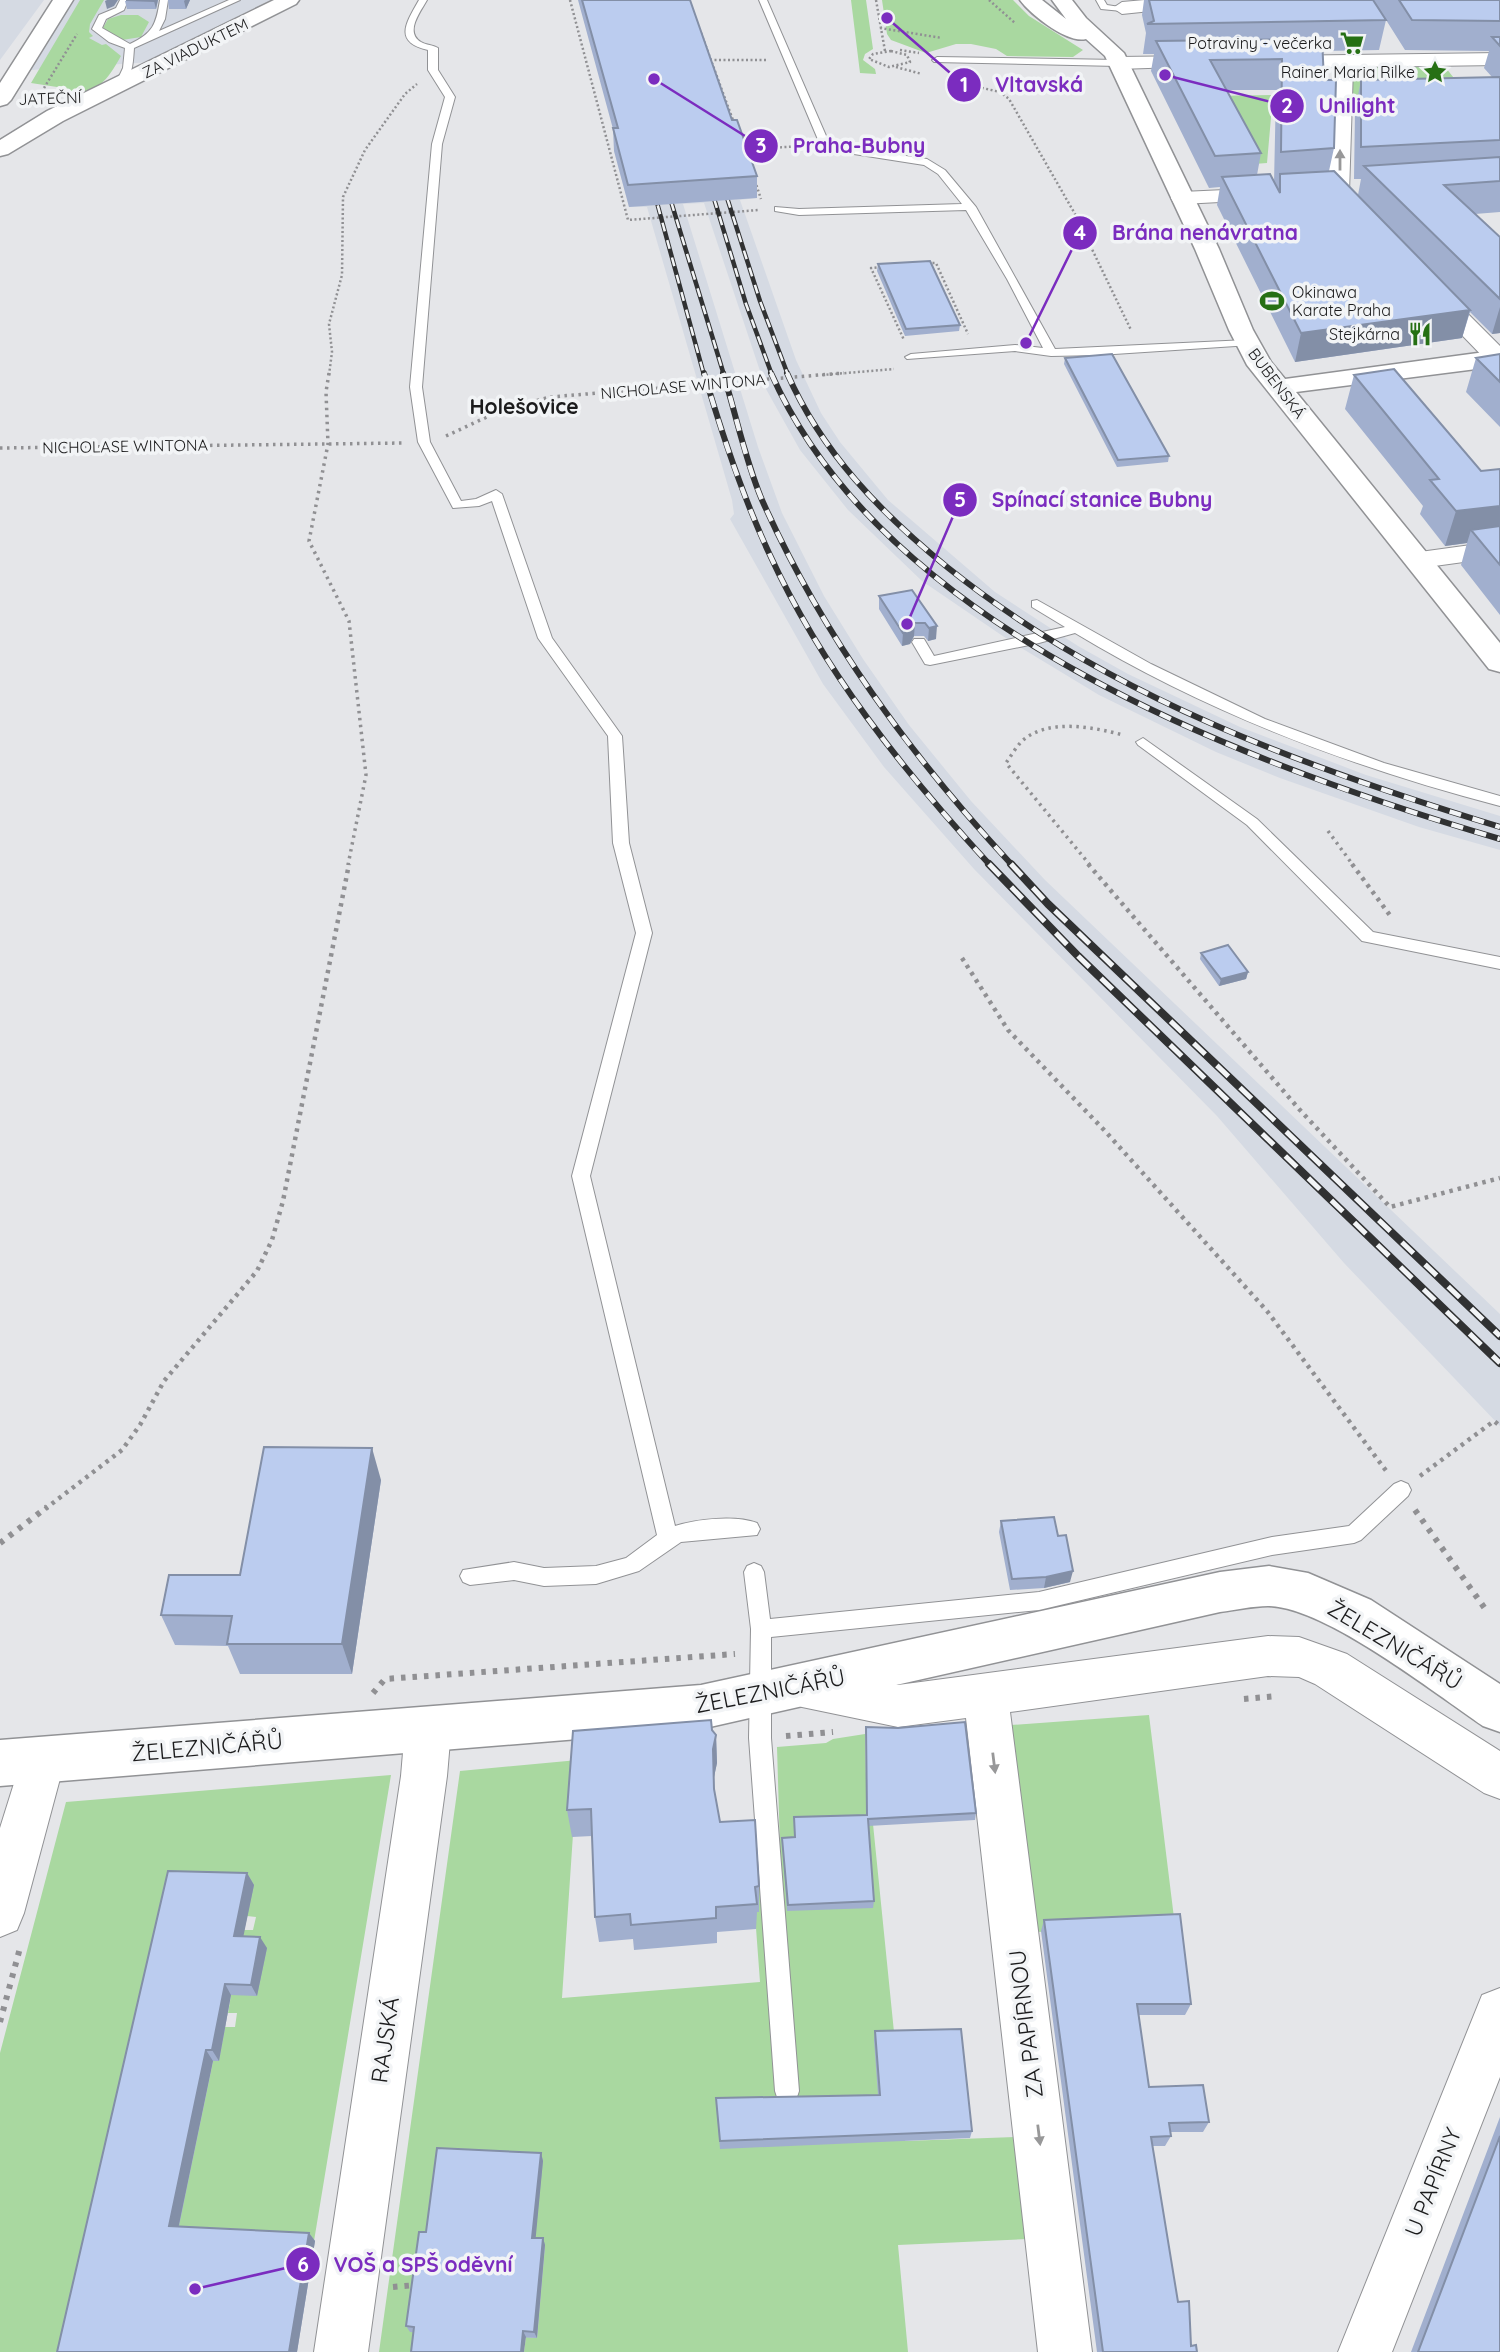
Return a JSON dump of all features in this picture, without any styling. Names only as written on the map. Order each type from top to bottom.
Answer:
[{"type":"main road","points":[[0,99],[63,0]]},
{"type":"main road","name":"ZA VIADUKTEM","points":[[0,149],[29,130],[289,0]]},
{"type":"main road","points":[[1030,0],[1048,16],[1121,47]]},
{"type":"main road","name":"BUBENSKÁ","points":[[1062,0],[1079,22],[1121,47],[1182,198],[1247,343],[1260,365],[1420,559],[1500,663]]},
{"type":"main road","name":"JATEČNÍ","points":[[0,70],[42,33]]},
{"type":"main road","name":"JATEČNÍ","points":[[0,99],[37,96],[68,99],[100,94]]},
{"type":"main road","points":[[1279,387],[1499,359]]},
{"type":"main road","name":"ŽELEZNIČÁŘŮ","points":[[21,1762],[701,1707],[1220,1592],[1269,1586],[1308,1593],[1355,1615],[1500,1710]]},
{"type":"street","points":[[1122,4],[1199,0]]},
{"type":"street","name":"BUBENSKÁ","points":[[1121,47],[1122,4]]},
{"type":"street","points":[[1121,47],[1225,62]]},
{"type":"street","points":[[1251,62],[1343,61],[1394,54],[1454,60],[1500,59]]},
{"type":"street","points":[[1454,60],[1469,80]]},
{"type":"street","points":[[1343,61],[1340,102],[1349,189]]},
{"type":"street","points":[[1340,102],[1367,102]]},
{"type":"street","points":[[1313,191],[1349,189]]},
{"type":"street","points":[[1349,189],[1339,197],[1377,235]]},
{"type":"street","points":[[1182,198],[1287,193]]},
{"type":"street","points":[[1414,273],[1499,359]]},
{"type":"street","points":[[1420,559],[1500,549]]},
{"type":"street","points":[[772,1693],[898,1706],[1268,1656],[1299,1657],[1331,1669],[1500,1777]]},
{"type":"street","name":"ZA PAPÍRNOU","points":[[986,1696],[1065,2352]]},
{"type":"street","name":"RAJSKÁ","points":[[341,2352],[424,1776],[428,1729]]},
{"type":"street","points":[[0,1913],[21,1762]]},
{"type":"street","name":"U PAPÍRNY","points":[[1365,2352],[1500,2012]]},
{"type":"lane","points":[[124,0],[120,10],[102,17],[97,29],[112,40],[130,47],[236,0]]},
{"type":"lane","points":[[150,39],[161,19],[164,0]]},
{"type":"lane","points":[[193,17],[205,0]]},
{"type":"lane","points":[[423,0],[409,25],[411,38],[419,45],[433,48],[433,70],[450,97],[437,144],[416,387],[424,442],[457,505],[479,502],[496,494],[545,638],[615,736],[621,843],[644,933],[581,1176],[668,1538]]},
{"type":"lane","points":[[763,0],[824,145],[834,150],[933,164],[940,169],[971,207],[1051,353]]},
{"type":"lane","points":[[1100,0],[1104,7],[1122,4]]},
{"type":"lane","points":[[121,83],[128,68],[130,47]]},
{"type":"lane","points":[[937,60],[1121,47]]},
{"type":"lane","points":[[779,209],[799,212],[971,207]]},
{"type":"lane","points":[[911,357],[1015,348],[1051,353],[1247,343]]},
{"type":"lane","points":[[1037,604],[1158,673],[1273,726],[1393,770],[1500,801]]},
{"type":"lane","points":[[919,642],[930,661],[1039,639],[1076,628]]},
{"type":"lane","points":[[1143,742],[1252,822],[1368,937],[1500,964]]},
{"type":"lane","points":[[761,1629],[1039,1601],[1272,1546],[1354,1534],[1401,1490]]},
{"type":"lane","points":[[470,1576],[514,1571],[544,1577],[596,1575],[632,1565],[668,1538],[680,1533],[724,1528],[750,1529]]},
{"type":"lane","points":[[754,1572],[772,1693],[787,2091]]},
{"type":"path","points":[[570,0],[628,220],[765,210]]},
{"type":"path","points":[[876,0],[885,51]]},
{"type":"path","points":[[698,24],[735,126]]},
{"type":"path","points":[[37,96],[77,33]]},
{"type":"path","points":[[896,67],[906,65],[910,57],[897,51],[885,51],[873,54],[869,59],[875,65],[896,67],[933,77]]},
{"type":"path","points":[[701,60],[789,60]]},
{"type":"path","points":[[0,1543],[121,1450],[140,1425],[164,1381],[257,1270],[272,1240],[283,1201],[366,775],[349,621],[309,541],[328,444],[326,392],[332,352],[330,324],[342,275],[343,197],[365,150],[405,94],[433,70]]},
{"type":"path","points":[[940,79],[1000,92],[1009,99],[1075,214],[1131,330]]},
{"type":"path","points":[[745,152],[744,149],[824,145]]},
{"type":"path","points":[[752,171],[753,181],[762,200]]},
{"type":"path","points":[[923,264],[936,263],[976,351]]},
{"type":"path","points":[[884,267],[871,268],[911,357]]},
{"type":"path","name":"NICHOLASE WINTONA","points":[[0,448],[424,442],[451,435],[502,410],[550,397],[898,369]]},
{"type":"path","points":[[1143,742],[1103,729],[1051,727],[1024,738],[1006,763],[1119,901],[1299,1110],[1391,1207],[1500,1178]]},
{"type":"path","points":[[1328,831],[1411,944]]},
{"type":"path","points":[[962,958],[1008,1030],[1105,1131],[1267,1311],[1401,1490],[1486,1610]]},
{"type":"path","points":[[1401,1490],[1494,1421],[1500,1426]]},
{"type":"path","points":[[496,1672],[772,1693],[843,1731]]},
{"type":"path","points":[[1237,1699],[1278,1696]]},
{"type":"path","points":[[388,2287],[416,2285]]},
{"type":"shaded area","points":[[0,0],[44,0],[0,60]]},
{"type":"shaded area","points":[[74,0],[276,0],[151,62],[31,70]]},
{"type":"shaded area","points":[[614,151],[757,198],[740,200],[796,360],[821,413],[840,442],[888,500],[995,592],[1078,646],[1128,674],[1240,727],[1366,775],[1500,816],[1500,850],[1419,827],[1280,778],[1216,752],[1099,695],[1013,643],[922,581],[848,510],[800,450],[766,389],[704,203],[683,204],[758,447],[782,513],[824,596],[863,659],[909,725],[971,801],[1045,880],[1500,1314],[1500,1426],[1344,1263],[1217,1116],[974,869],[884,767],[823,684],[730,519],[734,514],[732,500],[647,207],[629,207]]},
{"type":"green space","points":[[80,0],[104,0],[90,24],[89,32],[93,36],[89,38],[102,45],[106,44],[121,56],[116,65],[101,84],[79,93],[68,94],[70,89],[31,83]]},
{"type":"green space","points":[[851,0],[866,0],[873,49],[865,54],[863,60],[875,69],[876,74],[860,73]]},
{"type":"green space","points":[[882,0],[1013,0],[1029,16],[1083,50],[1073,57],[1007,56],[996,49],[956,44],[926,53],[891,40],[887,34]]},
{"type":"green space","points":[[121,15],[138,15],[149,22],[141,37],[122,40],[103,28],[108,19]]},
{"type":"green space","points":[[1440,65],[1446,68],[1468,96],[1350,98],[1350,67]]},
{"type":"green space","points":[[1273,95],[1267,163],[1241,165],[1209,96]]},
{"type":"green space","points":[[1149,1715],[1175,1926],[1037,1932],[1011,1725]]},
{"type":"green space","points":[[865,1734],[867,1822],[873,1824],[905,2141],[1015,2137],[1027,2239],[898,2245],[908,2352],[524,2352],[526,2337],[537,2338],[545,2245],[418,2333],[415,2352],[379,2352],[460,1771],[578,1760],[562,1998],[760,1982],[750,1847],[780,1848],[777,1747],[826,1743],[833,1739]]},
{"type":"green space","points":[[391,1775],[314,2241],[177,2234],[213,2061],[219,2060],[225,2027],[235,2027],[237,2013],[228,2013],[231,1995],[257,1995],[241,1948],[244,1930],[253,1930],[256,1917],[247,1916],[64,2352],[0,2352],[0,2053],[66,1802]]},
{"type":"building","points":[[582,0],[690,0],[732,120],[737,120],[757,176],[628,185],[613,128],[618,128]]},
{"type":"building","points":[[1149,0],[1373,0],[1386,20],[1147,24],[1154,21]]},
{"type":"building","points":[[1399,0],[1500,0],[1500,21],[1412,20]]},
{"type":"building","points":[[1492,37],[1500,37],[1500,46]]},
{"type":"building","points":[[1322,39],[1324,80],[1336,80],[1334,148],[1281,152],[1282,59],[1210,60],[1261,153],[1215,156],[1156,41]]},
{"type":"building","points":[[1500,77],[1500,140],[1361,147],[1361,80]]},
{"type":"building","points":[[1500,157],[1500,181],[1444,185],[1500,237],[1500,299],[1364,166]]},
{"type":"building","points":[[1334,171],[1470,310],[1301,333],[1222,177],[1270,174],[1280,193],[1280,174]]},
{"type":"building","points":[[930,261],[960,325],[906,329],[878,264]]},
{"type":"building","points":[[1112,354],[1169,456],[1118,460],[1065,358]]},
{"type":"building","points":[[1500,354],[1500,382],[1476,358]]},
{"type":"building","points":[[1394,369],[1481,471],[1500,469],[1500,506],[1456,511],[1430,480],[1439,479],[1354,375]]},
{"type":"building","points":[[1500,526],[1500,565],[1471,530]]},
{"type":"building","points":[[912,590],[937,626],[929,628],[925,623],[915,623],[911,631],[903,633],[879,596]]},
{"type":"building","points":[[1228,945],[1248,972],[1221,979],[1201,953]]},
{"type":"building","points":[[264,1447],[372,1448],[342,1644],[227,1644],[232,1616],[161,1615],[169,1575],[240,1575]]},
{"type":"building","points":[[1054,1517],[1058,1536],[1066,1535],[1073,1571],[1046,1577],[1012,1579],[1001,1521]]},
{"type":"building","points":[[711,1720],[712,1730],[716,1735],[713,1749],[714,1789],[720,1822],[755,1820],[759,1886],[755,1887],[757,1904],[716,1907],[716,1918],[631,1925],[630,1914],[595,1917],[591,1809],[567,1810],[573,1731]]},
{"type":"building","points":[[965,1722],[976,1813],[868,1819],[874,1901],[788,1905],[782,1838],[795,1837],[794,1817],[867,1815],[866,1727],[898,1728]]},
{"type":"building","points":[[168,1871],[247,1873],[234,1936],[260,1937],[251,1985],[225,1984],[212,2050],[206,2050],[169,2226],[309,2233],[289,2352],[57,2352]]},
{"type":"building","points":[[1180,1914],[1191,2004],[1137,2004],[1149,2087],[1203,2085],[1209,2122],[1169,2123],[1171,2136],[1151,2137],[1178,2302],[1189,2301],[1191,2346],[1196,2345],[1197,2352],[1103,2352],[1044,1920]]},
{"type":"building","points":[[961,2029],[972,2131],[720,2141],[716,2098],[880,2095],[875,2031]]},
{"type":"building","points":[[1500,2136],[1500,2352],[1418,2352]]},
{"type":"building","points":[[437,2148],[541,2153],[532,2238],[543,2238],[534,2332],[523,2331],[521,2352],[411,2352],[414,2327],[406,2326],[419,2232],[426,2232]]},
{"type":"railway","points":[[709,182],[746,304],[772,374]]},
{"type":"railway","points":[[722,182],[760,301],[788,375]]},
{"type":"railway","points":[[666,185],[724,375]]},
{"type":"railway","points":[[653,188],[704,375]]},
{"type":"railway","points":[[704,373],[750,509],[790,596],[814,638],[867,718],[896,756],[990,865]]},
{"type":"railway","points":[[723,373],[756,485],[786,551],[813,600],[841,647],[905,738],[1012,865]]},
{"type":"railway","points":[[787,373],[817,429],[855,480],[899,525],[947,567],[1009,613],[1074,654],[1141,691],[1211,723],[1354,779],[1500,827]]},
{"type":"railway","points":[[772,374],[825,464],[898,544],[985,614],[1084,675],[1189,727],[1296,771],[1500,839]]},
{"type":"railway","points":[[989,864],[1078,956],[1500,1363]]},
{"type":"railway","points":[[1011,864],[1048,904],[1500,1336]]},
{"type":"place","name":"Vltavská","points":[[887,18]]},
{"type":"place","name":"Potraviny - večerka","points":[[1352,43]]},
{"type":"place","name":"Rainer Maria Rilke","points":[[1435,72]]},
{"type":"place","name":"Unilight","points":[[1165,75]]},
{"type":"place","name":"Praha-Bubny","points":[[654,79]]},
{"type":"place","name":"Okinawa Karate Praha","points":[[1272,301]]},
{"type":"place","name":"Stejkárna","points":[[1420,334]]},
{"type":"place","name":"Brána nenávratna","points":[[1026,343]]},
{"type":"place","name":"Spínací stanice Bubny","points":[[907,624]]},
{"type":"place","name":"VOŠ a SPŠ oděvní","points":[[195,2289]]},
{"type":"district","name":"Holešovice","points":[[524,407]]}]
